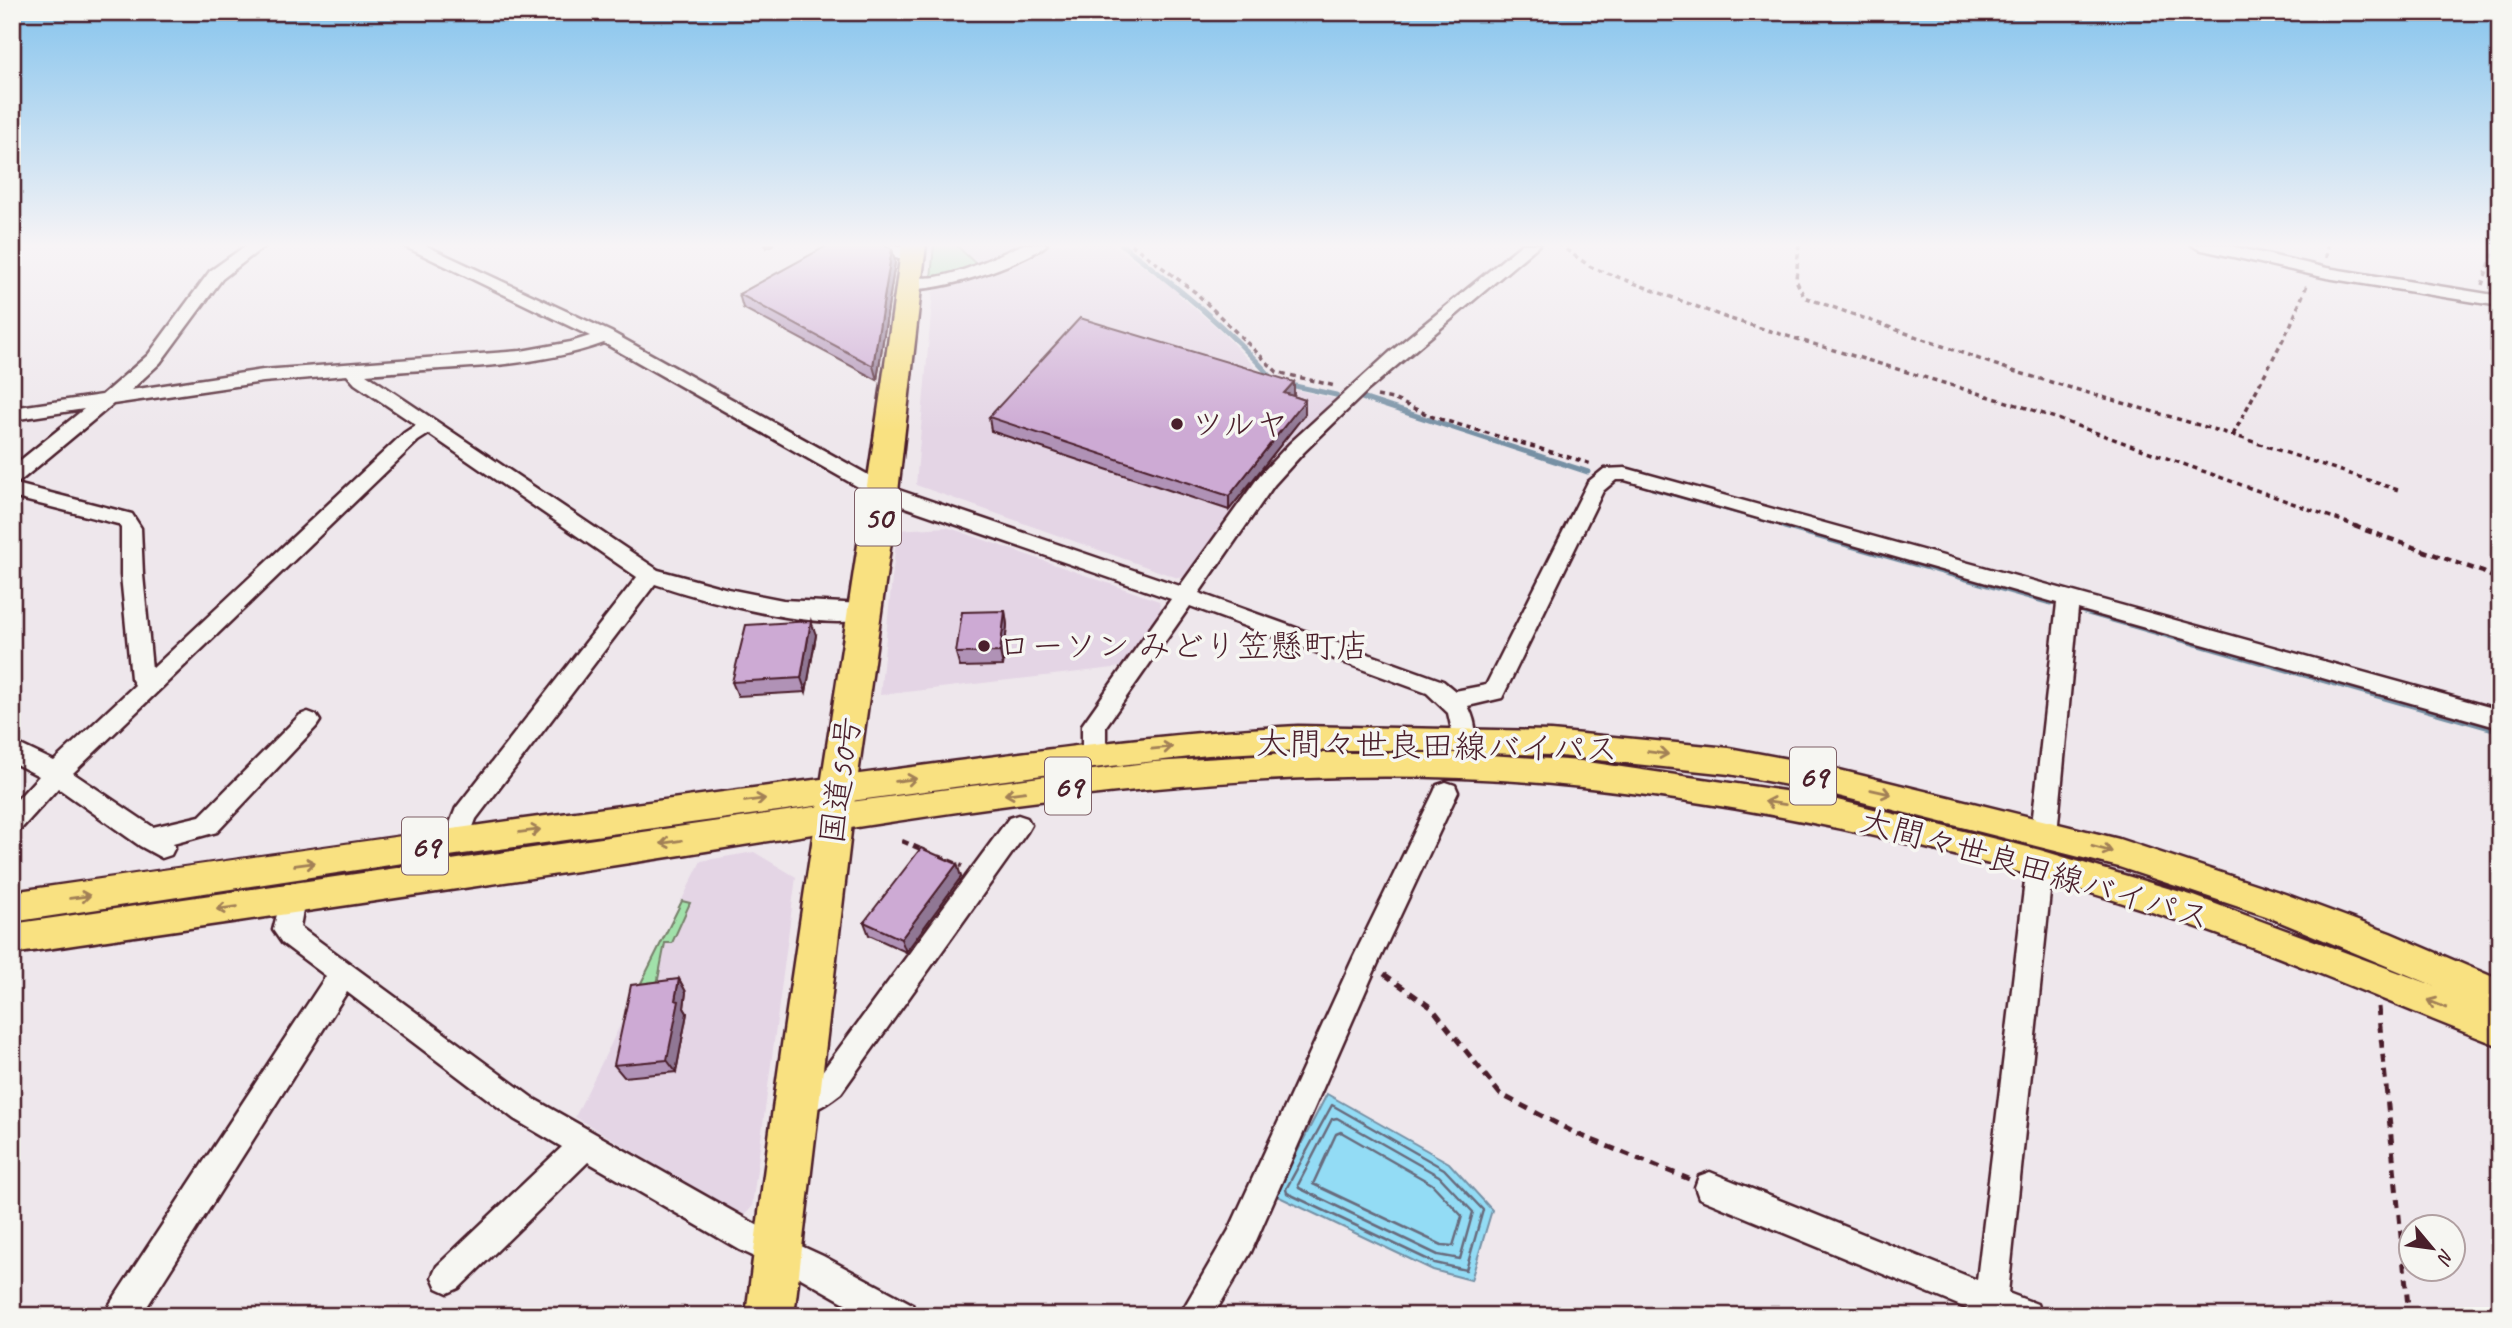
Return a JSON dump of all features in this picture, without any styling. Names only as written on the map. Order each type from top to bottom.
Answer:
[{"type":"highway","name":"国道50号","points":[[770,1316],[780,1223],[837,803],[883,492],[905,306]]},
{"type":"main road","name":"大間々世良田線バイパス","points":[[12,939],[292,898],[1094,756],[1208,743],[1298,738],[1551,743],[1729,761],[1815,777],[2042,849],[2194,911],[2375,978],[2500,1029]]},
{"type":"main road","name":"大間々世良田線バイパス","points":[[12,907],[456,841],[837,803],[1153,775],[1303,766],[1461,766],[1581,774],[1825,810],[2042,849],[2119,853],[2273,904],[2378,944],[2500,997]]},
{"type":"street","points":[[12,477],[109,400],[154,359],[193,306]]},
{"type":"street","points":[[541,306],[605,336],[883,492],[1185,596],[1435,687],[1452,700],[1461,712],[1464,741]]},
{"type":"street","points":[[1094,756],[1094,724],[1268,480],[1296,447],[1356,392],[1458,306]]},
{"type":"street","points":[[12,414],[223,380],[532,355],[575,347],[605,336]]},
{"type":"street","points":[[356,370],[356,375],[362,380],[650,575],[717,595],[809,610],[864,612]]},
{"type":"street","points":[[12,822],[56,774],[411,437],[429,425]]},
{"type":"street","points":[[1452,700],[1494,692],[1595,487],[1611,474],[1625,474],[2500,719]]},
{"type":"street","points":[[12,490],[125,519],[131,528],[132,575],[142,678],[153,682]]},
{"type":"street","points":[[456,841],[465,815],[650,575]]},
{"type":"street","points":[[1990,1309],[2068,599]]},
{"type":"street","points":[[12,750],[56,774],[156,843],[208,825],[308,721]]},
{"type":"street","points":[[1195,1316],[1240,1241],[1364,965],[1446,792]]},
{"type":"street","points":[[798,1098],[812,1097],[831,1083],[1018,825]]},
{"type":"street","points":[[292,898],[286,930],[524,1110],[751,1239],[900,1316]]},
{"type":"street","points":[[122,1316],[343,974]]},
{"type":"street","points":[[448,1278],[585,1145]]},
{"type":"street","points":[[1710,1187],[1990,1309],[2025,1316]]},
{"type":"path","points":[[1210,306],[1277,372],[1393,399],[1433,417],[1625,474]]},
{"type":"path","points":[[1695,306],[2027,408],[2483,572],[2500,581]]},
{"type":"path","points":[[1827,306],[2013,371],[2233,435],[2401,491]]},
{"type":"path","points":[[2233,435],[2298,306]]},
{"type":"path","points":[[902,841],[925,850]]},
{"type":"path","points":[[937,855],[983,874]]},
{"type":"path","points":[[1364,965],[1407,988],[1432,1008],[1500,1094],[1577,1135],[1710,1187]]},
{"type":"path","points":[[2375,978],[2409,1316]]},
{"type":"shaded area","points":[[932,306],[1192,306],[1218,328],[1271,384],[1336,399],[1268,467],[1190,576],[1178,578],[916,485]]},
{"type":"shaded area","points":[[947,527],[1159,601],[1162,612],[1122,667],[880,695],[897,530]]},
{"type":"shaded area","points":[[754,852],[796,877],[752,1207],[743,1217],[575,1117],[701,861]]},
{"type":"green space","points":[[682,901],[690,903],[672,943],[665,943],[655,995],[633,999]]},
{"type":"water","points":[[1327,1094],[1449,1163],[1492,1210],[1471,1280],[1433,1270],[1275,1195]]},
{"type":"building","points":[[761,306],[883,306],[873,366]]},
{"type":"building","points":[[1080,318],[1294,382],[1284,393],[1305,400],[1229,496],[989,417]]},
{"type":"building","points":[[1005,611],[1000,652],[956,653],[962,612]]},
{"type":"building","points":[[811,621],[801,678],[732,682],[746,625]]},
{"type":"building","points":[[921,848],[957,864],[901,939],[864,922]]},
{"type":"building","points":[[679,979],[675,1000],[679,1001],[667,1060],[614,1065],[631,985]]},
{"type":"waterway","points":[[1199,306],[1274,380]]},
{"type":"waterway","points":[[1286,384],[1336,395]]},
{"type":"waterway","points":[[1362,398],[1588,472]]},
{"type":"waterway","points":[[1652,488],[1790,527]]},
{"type":"waterway","points":[[1784,526],[2050,602]]},
{"type":"waterway","points":[[2084,611],[2500,730]]},
{"type":"place","name":"ツルヤ","points":[[1177,424]]},
{"type":"place","name":"ローソン みどり笠懸町店","points":[[984,646]]}]
